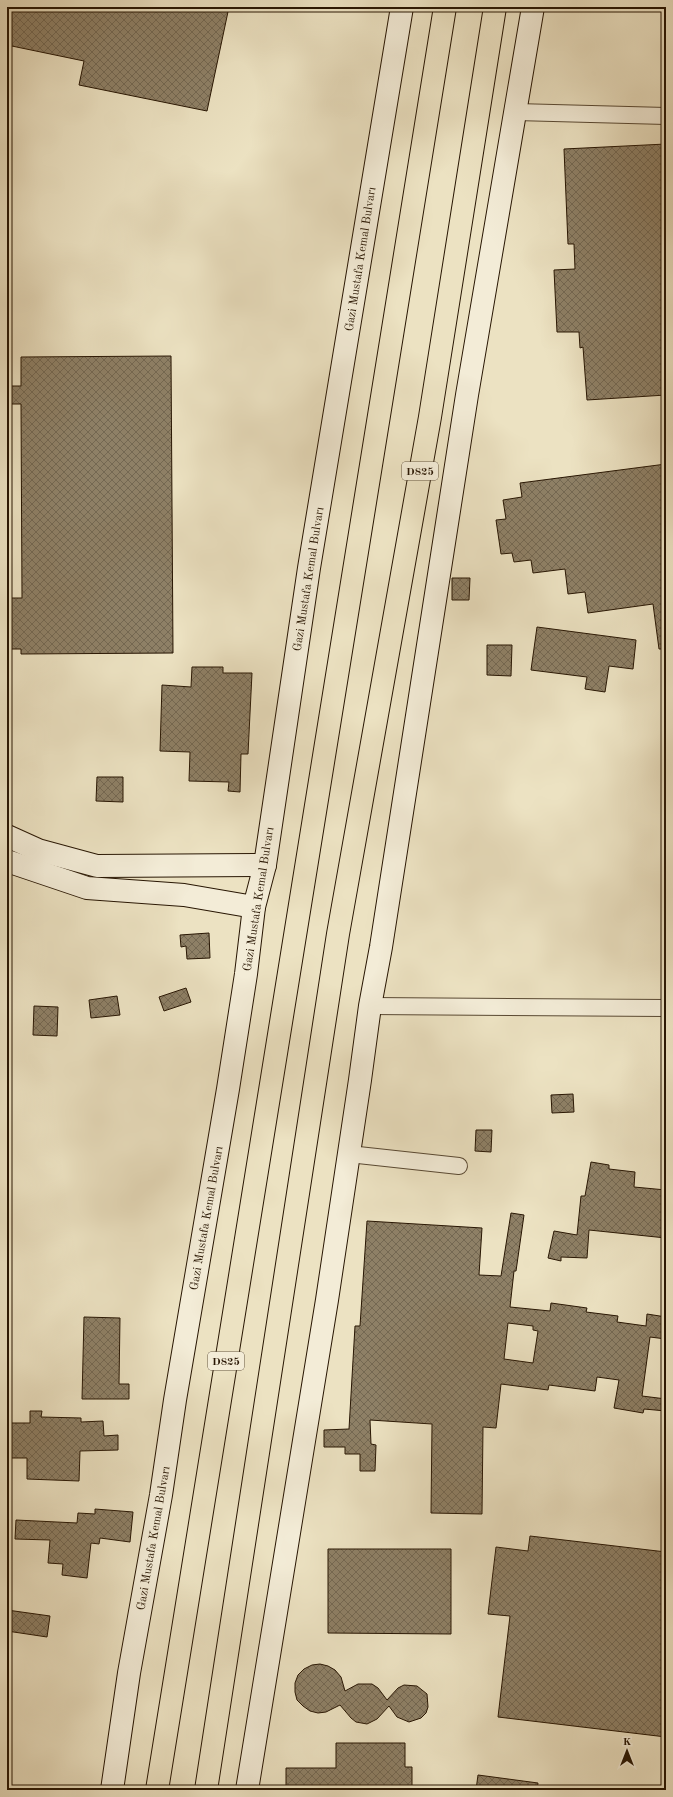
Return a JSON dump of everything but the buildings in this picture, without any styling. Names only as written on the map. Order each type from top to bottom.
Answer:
[{"type":"highway","name":"D825","points":[[157,1790],[445,7]]},
{"type":"highway","name":"D825","points":[[206,1790],[338,934],[430,417],[495,7]]},
{"type":"street","name":"Gazi Mustafa Kemal Bulvarı","points":[[112,1790],[129,1674],[161,1495],[175,1400],[228,1089],[246,974],[254,907],[266,865],[309,568],[402,7]]},
{"type":"street","points":[[247,1790],[349,1154],[370,1006],[381,947],[467,396],[533,7]]},
{"type":"street","points":[[516,112],[666,116]]},
{"type":"street","points":[[7,836],[38,850],[97,866],[266,865]]},
{"type":"street","points":[[7,861],[87,888],[184,895],[254,907]]},
{"type":"street","points":[[370,1006],[666,1008]]},
{"type":"street","points":[[349,1154],[459,1166]]}]
